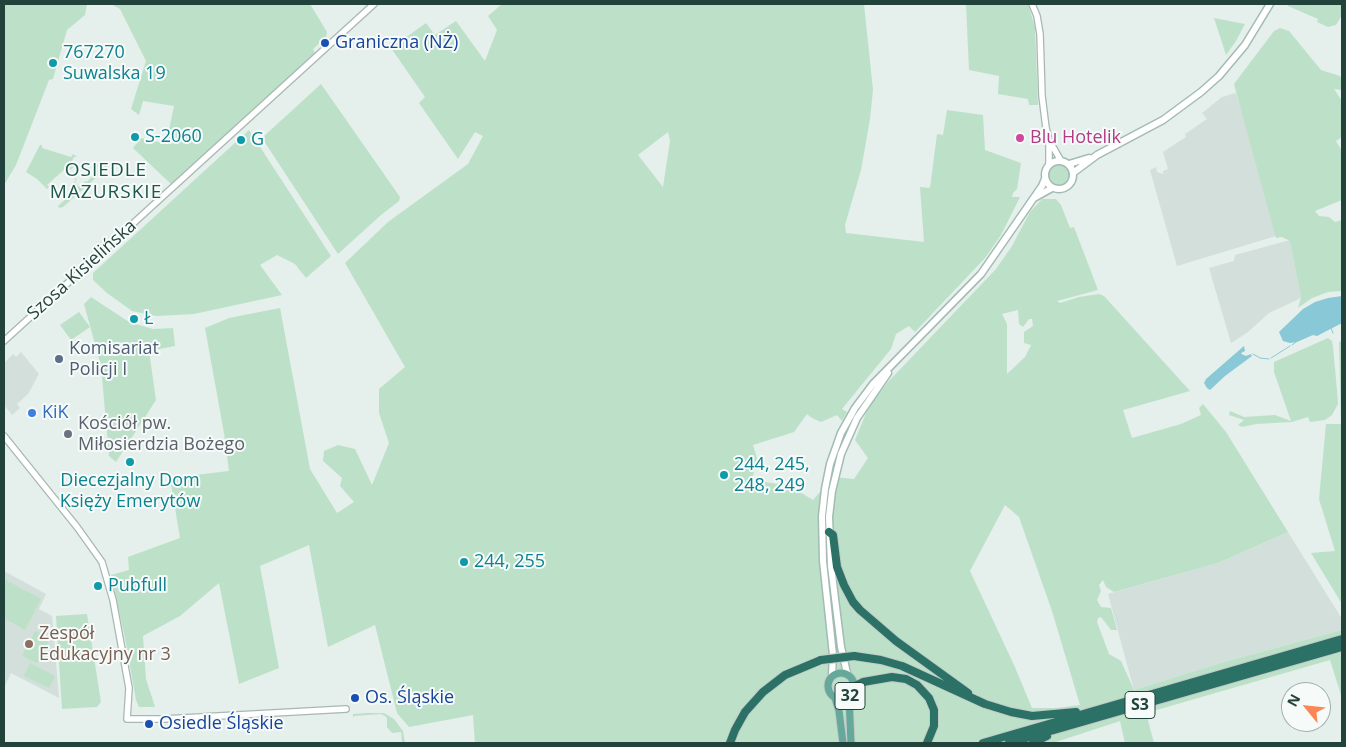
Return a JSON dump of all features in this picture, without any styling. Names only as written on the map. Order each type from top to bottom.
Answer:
[{"type":"highway","points":[[829,532],[833,535],[837,566],[844,585],[853,602],[860,610],[896,641],[968,692],[989,704]]},
{"type":"highway","name":"S3","points":[[982,743],[1342,639]]},
{"type":"highway","name":"S3","points":[[1009,743],[1342,647]]},
{"type":"highway","points":[[730,743],[740,720],[763,692],[786,675],[820,660],[854,656],[902,666],[964,695],[1011,712],[1032,716],[1059,715],[1102,709]]},
{"type":"highway","points":[[855,686],[863,682],[892,677],[906,679],[917,684],[926,693],[934,710],[934,726],[927,743]]},
{"type":"highway","points":[[1033,743],[1070,726]]},
{"type":"main road","points":[[832,676],[833,655],[822,531],[823,503],[827,476],[841,433],[855,408],[873,384],[981,274],[1033,198],[1045,179],[1046,171],[1052,162],[1061,161],[1069,164],[1097,155],[1163,120],[1192,100],[1205,89],[1245,45],[1270,4]]},
{"type":"main road","points":[[1045,179],[1052,188],[1060,190],[1067,188],[1074,174],[1097,155]]},
{"type":"main road","points":[[1069,164],[1074,174]]},
{"type":"main road","points":[[1033,198],[1052,188]]},
{"type":"main road","points":[[847,673],[843,663],[829,532],[835,479],[848,436],[866,403],[906,351]]},
{"type":"main road","name":"32","points":[[849,697],[835,698],[830,693],[828,687],[832,676],[841,672],[847,673],[852,678],[855,686],[849,697],[851,743]]},
{"type":"main road","points":[[835,698],[839,711],[843,743]]},
{"type":"street","name":"Szosa Kisielińska","points":[[4,341],[374,4]]},
{"type":"street","points":[[1032,4],[1037,16],[1040,34],[1042,96],[1049,140],[1049,165]]},
{"type":"street","points":[[1049,140],[1061,161]]},
{"type":"street","points":[[4,436],[77,527],[102,562],[113,600],[128,688],[127,719],[164,719],[346,709]]},
{"type":"shaded area","points":[[1236,93],[1276,236],[1177,266],[1150,170],[1156,167],[1157,172],[1163,174],[1163,171],[1168,169],[1163,152],[1186,137],[1185,134],[1207,119],[1202,113],[1222,97]]},
{"type":"shaded area","points":[[1290,240],[1301,298],[1269,313],[1248,332],[1231,343],[1209,268],[1234,261],[1235,255]]},
{"type":"shaded area","points":[[21,352],[39,374],[28,394],[17,404],[20,408],[12,415],[4,405],[4,363],[13,354],[16,357]]},
{"type":"shaded area","points":[[1288,532],[1342,619],[1342,630],[1224,662],[1134,690],[1108,594],[1218,563]]},
{"type":"shaded area","name":"Zespół Edukacyjny nr 3","points":[[4,571],[46,594],[39,609],[52,616],[59,698],[11,673],[4,688]]},
{"type":"green space","points":[[4,4],[87,4],[85,15],[67,30],[53,79],[49,80],[16,165],[4,185]]},
{"type":"green space","points":[[111,4],[310,4],[327,32],[326,37],[313,49],[315,53],[172,185],[133,148],[141,138],[166,144],[174,106],[143,101],[139,115],[131,109],[146,61],[120,9]]},
{"type":"green space","points":[[502,4],[864,4],[873,90],[861,170],[845,225],[846,233],[924,242],[920,187],[930,188],[937,134],[943,135],[947,110],[983,115],[985,150],[1021,163],[1017,189],[1012,197],[1020,197],[1001,235],[985,258],[915,332],[909,326],[896,334],[891,349],[842,409],[847,412],[842,421],[837,415],[821,422],[807,414],[794,432],[753,445],[757,458],[752,480],[790,486],[813,500],[833,477],[854,479],[868,458],[855,440],[869,406],[888,382],[996,269],[1012,246],[1030,212],[1042,199],[1056,199],[1061,205],[1070,228],[1074,227],[1098,290],[1057,301],[1060,303],[1079,297],[1099,294],[1104,296],[1190,391],[1123,410],[1132,438],[1181,424],[1201,415],[1199,408],[1203,404],[1226,432],[1288,532],[1218,563],[1114,592],[1106,587],[1103,580],[1099,585],[1101,591],[1097,600],[1101,607],[1111,608],[1117,630],[1111,630],[1101,617],[1098,618],[1097,622],[1109,654],[1121,661],[1134,690],[1224,662],[1342,630],[1342,698],[1330,660],[1146,713],[1154,743],[1125,743],[1120,721],[1053,743],[475,743],[473,715],[409,727],[397,713],[375,625],[328,647],[309,545],[260,566],[279,668],[239,684],[219,583],[180,616],[143,636],[146,679],[155,707],[139,707],[111,575],[129,570],[128,557],[180,538],[170,478],[229,471],[205,328],[229,318],[280,308],[310,469],[337,513],[354,502],[340,486],[342,478],[323,461],[324,451],[338,445],[355,449],[372,485],[389,443],[379,413],[379,389],[405,367],[345,263],[388,222],[468,164],[483,136],[475,132],[458,159],[419,103],[425,97],[391,48],[426,23],[435,35],[456,21],[485,61],[497,30],[488,16]],"holes":[[[668,132],[670,141],[663,187],[638,155]],[[1018,310],[1019,324],[1023,327],[1029,319],[1032,319],[1033,326],[1024,332],[1024,343],[1031,345],[1025,357],[1007,374],[1007,324],[1002,314]],[[1005,505],[1019,517],[1052,611],[1080,705],[1057,708],[1032,708],[970,571]]]},
{"type":"green space","points":[[966,4],[1028,4],[1035,27],[1038,105],[1029,105],[1028,99],[998,94],[999,76],[969,70]]},
{"type":"green space","points":[[1287,4],[1341,4],[1342,15],[1336,25],[1328,27],[1317,22],[1318,19]]},
{"type":"green space","points":[[1214,18],[1245,24],[1226,55]]},
{"type":"green space","points":[[1280,28],[1289,31],[1321,70],[1340,76],[1342,80],[1342,90],[1334,89],[1342,101],[1342,137],[1336,141],[1342,151],[1342,200],[1315,211],[1319,216],[1329,217],[1335,222],[1342,220],[1342,291],[1328,292],[1312,298],[1298,308],[1301,298],[1290,241],[1282,237],[1276,238],[1234,84],[1274,31]]},
{"type":"green space","points":[[321,84],[400,197],[399,201],[338,254],[262,138]]},
{"type":"green space","points":[[249,130],[331,256],[306,278],[295,264],[277,255],[260,265],[282,295],[194,314],[156,316],[132,311],[93,280],[93,273]]},
{"type":"green space","points":[[40,145],[42,145],[42,148],[71,157],[73,154],[77,157],[74,157],[72,161],[76,165],[70,170],[67,167],[47,185],[49,187],[47,189],[26,172]]},
{"type":"green space","points":[[93,161],[103,166],[106,163],[108,167],[63,207],[59,208],[58,206],[78,188],[74,182],[76,180],[72,176],[69,178],[69,175],[72,174],[77,180],[75,182],[79,187],[87,182],[98,169]]},
{"type":"green space","points":[[1055,164],[1063,164],[1070,171],[1070,179],[1063,186],[1055,186],[1048,179],[1048,171]]},
{"type":"green space","points":[[91,297],[129,322],[153,329],[173,328],[175,346],[149,351],[156,400],[116,462],[109,456],[101,366],[84,304]]},
{"type":"green space","points":[[79,312],[90,327],[71,340],[60,325]]},
{"type":"green space","points":[[1328,338],[1332,341],[1333,347],[1338,404],[1332,415],[1325,420],[1318,421],[1310,422],[1308,417],[1292,422],[1256,424],[1242,427],[1238,425],[1244,420],[1229,415],[1230,411],[1244,417],[1275,415],[1291,421],[1274,372],[1274,362]]},
{"type":"green space","points":[[1342,341],[1342,604],[1311,553],[1335,551],[1319,499],[1326,424],[1341,424],[1339,342]]},
{"type":"green space","points":[[4,579],[41,599],[25,630],[4,618]]},
{"type":"green space","points":[[87,614],[101,702],[97,707],[62,709],[56,616]]},
{"type":"green space","points":[[35,631],[50,638],[37,663],[22,656]]},
{"type":"green space","points":[[30,663],[55,676],[49,688],[24,676]]},
{"type":"green space","points":[[384,713],[394,719],[403,731],[405,743],[402,743],[401,732],[392,733],[387,727],[387,718],[381,714],[354,716],[353,718],[353,714]]},
{"type":"water","points":[[1342,296],[1342,323],[1317,336],[1313,335],[1297,342],[1283,341],[1279,332],[1303,309],[1315,302]]},
{"type":"water","points":[[1244,346],[1245,351],[1241,353],[1246,356],[1251,354],[1252,356],[1210,390],[1207,388],[1204,383],[1206,379]]},
{"type":"waterway","points":[[1331,328],[1333,333]]},
{"type":"waterway","points":[[1292,345],[1296,342]]},
{"type":"waterway","points":[[1271,358],[1290,346]]},
{"type":"waterway","points":[[1253,354],[1260,358],[1269,359]]},
{"type":"place","name":"Graniczna (NŻ)","points":[[325,43]]},
{"type":"place","name":"767270 Suwalska 19","points":[[53,63]]},
{"type":"place","name":"S-2060","points":[[135,137]]},
{"type":"place","name":"Blu Hotelik","points":[[1020,138]]},
{"type":"place","name":"G","points":[[241,140]]},
{"type":"place","name":"Ł","points":[[134,319]]},
{"type":"place","name":"Komisariat Policji I","points":[[59,359]]},
{"type":"place","name":"KiK","points":[[32,413]]},
{"type":"place","name":"Kościół pw. Miłosierdzia Bożego","points":[[68,434]]},
{"type":"place","name":"Diecezjalny Dom Księży Emerytów","points":[[130,462]]},
{"type":"place","name":"244, 245, 248, 249","points":[[724,475]]},
{"type":"place","name":"244, 255","points":[[464,562]]},
{"type":"place","name":"Pubfull","points":[[98,586]]},
{"type":"place","name":"Zespół Edukacyjny nr 3","points":[[29,644]]},
{"type":"place","name":"Os. Śląskie","points":[[355,698]]},
{"type":"place","name":"Osiedle Śląskie","points":[[149,724]]},
{"type":"district","name":"OSIEDLE MAZURSKIE","points":[[106,182]]}]
